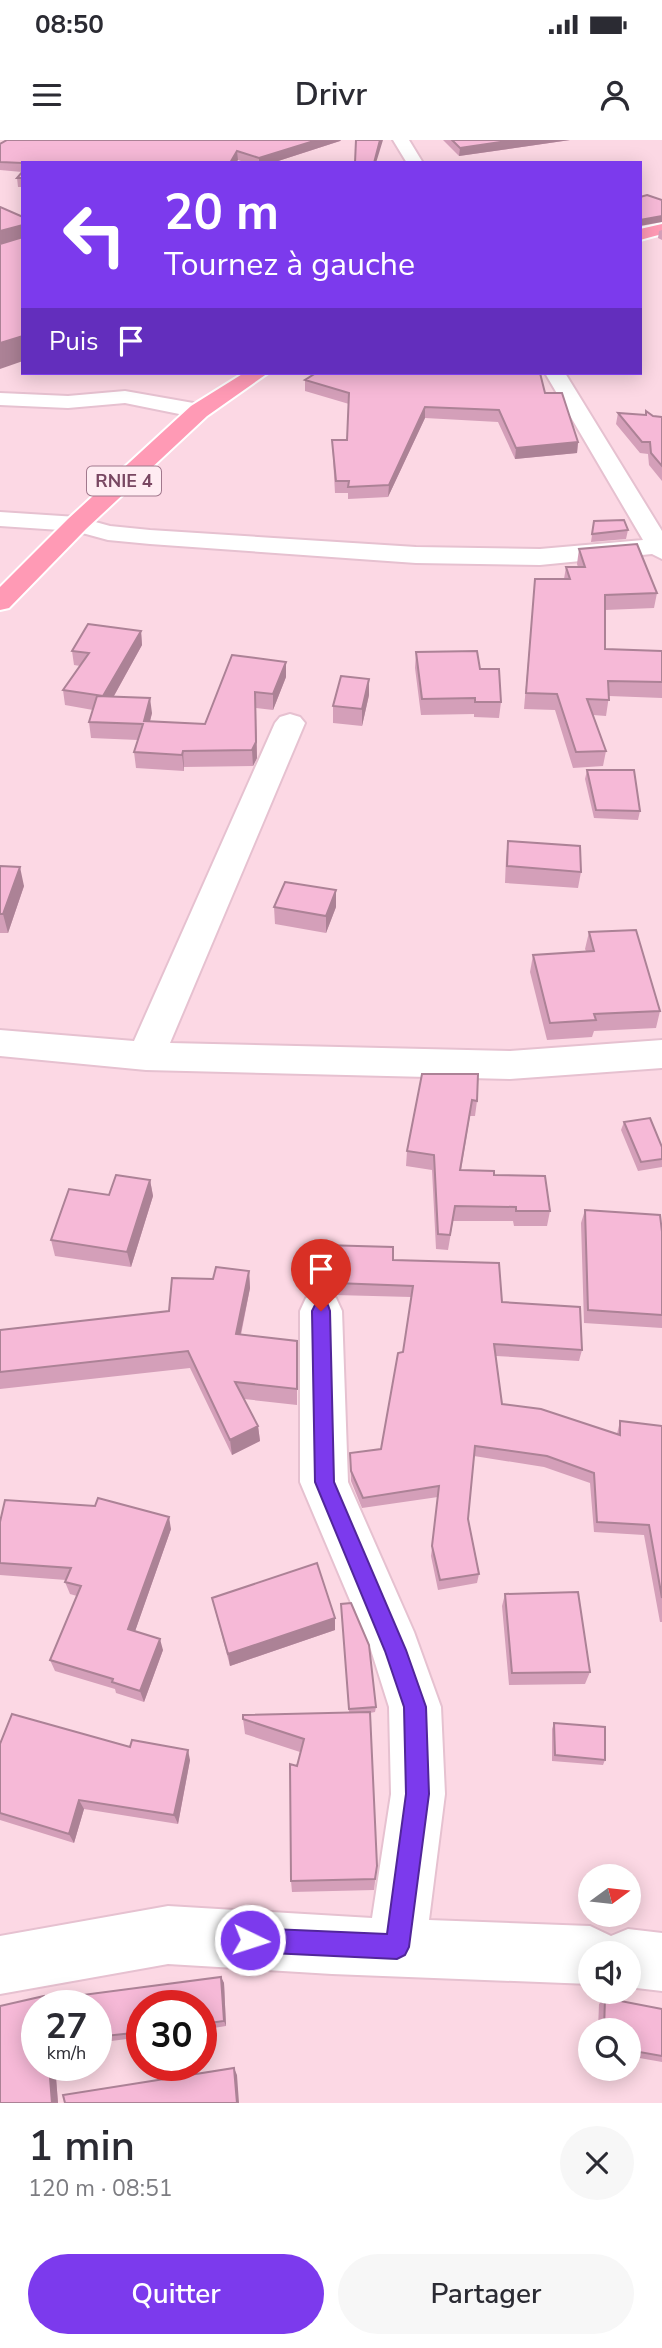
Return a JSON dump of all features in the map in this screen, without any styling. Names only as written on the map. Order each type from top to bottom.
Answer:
[{"type":"main road","points":[[642,234],[662,229]]},
{"type":"main road","name":"RNIE 4","points":[[0,602],[77,524],[199,411],[255,375]]},
{"type":"street","points":[[401,140],[414,161]]},
{"type":"street","points":[[0,519],[77,524],[108,533],[150,537],[416,555],[540,557],[661,548],[556,375]]},
{"type":"street","points":[[0,400],[68,402],[125,397],[199,411]]},
{"type":"street","points":[[146,1056],[290,723]]},
{"type":"street","points":[[0,1043],[146,1056],[510,1065],[662,1054]]},
{"type":"street","points":[[321,1311],[324,1482],[396,1650],[415,1707],[418,1794],[397,1947]]},
{"type":"street","points":[[0,1965],[168,1935],[578,1955]]},
{"type":"street","points":[[641,1960],[662,1962]]},
{"type":"shaded area","points":[[0,140],[662,140],[662,2103],[0,2103]]},
{"type":"building","points":[[7,140],[317,140],[259,158],[237,151],[231,161],[0,162],[0,144]]},
{"type":"building","points":[[356,140],[380,140],[375,161],[355,161]]},
{"type":"building","points":[[452,140],[514,140],[460,148]]},
{"type":"building","points":[[647,195],[662,200],[662,216],[642,220],[642,196]]},
{"type":"building","points":[[0,207],[21,216],[21,226],[0,231]]},
{"type":"building","points":[[21,238],[21,337],[0,343],[0,244]]},
{"type":"building","points":[[313,375],[540,375],[545,393],[562,393],[578,442],[516,448],[499,410],[425,407],[389,485],[348,487],[349,481],[336,481],[332,440],[347,440],[349,393],[305,380]]},
{"type":"building","points":[[646,411],[653,416],[662,417],[662,466],[651,453],[650,442],[642,442],[618,413],[646,415]]},
{"type":"building","points":[[624,520],[628,530],[592,534],[594,521]]},
{"type":"building","points":[[637,544],[657,593],[605,595],[605,649],[662,651],[662,682],[608,681],[609,700],[587,699],[606,751],[576,752],[557,694],[526,693],[535,579],[570,579],[566,567],[585,567],[579,549]]},
{"type":"building","points":[[88,624],[141,631],[103,696],[63,690],[89,653],[72,651]]},
{"type":"building","points":[[477,651],[480,669],[499,669],[501,702],[475,702],[475,698],[422,699],[416,652]]},
{"type":"building","points":[[232,655],[286,662],[273,694],[255,692],[256,742],[252,750],[183,751],[182,755],[134,752],[143,724],[89,722],[97,696],[150,698],[144,721],[205,724]]},
{"type":"building","points":[[341,676],[369,679],[362,709],[333,706]]},
{"type":"building","points":[[587,770],[634,770],[640,811],[596,810]]},
{"type":"building","points":[[508,841],[580,846],[581,872],[507,866]]},
{"type":"building","points":[[0,866],[20,867],[3,914],[0,914]]},
{"type":"building","points":[[285,882],[336,890],[326,916],[274,907]]},
{"type":"building","points":[[636,930],[660,1011],[594,1014],[596,1020],[550,1023],[533,955],[594,951],[589,932]]},
{"type":"building","points":[[422,1074],[478,1074],[477,1101],[472,1100],[460,1170],[494,1171],[494,1175],[545,1176],[550,1211],[516,1211],[516,1207],[455,1206],[450,1235],[438,1234],[434,1155],[407,1151]]},
{"type":"building","points":[[650,1118],[662,1147],[662,1159],[641,1162],[624,1122]]},
{"type":"building","points":[[116,1175],[150,1180],[127,1252],[51,1240],[69,1189],[109,1195]]},
{"type":"building","points":[[585,1210],[660,1215],[662,1315],[588,1310]]},
{"type":"building","points":[[322,1245],[393,1247],[393,1260],[499,1263],[502,1302],[580,1307],[582,1350],[494,1344],[502,1404],[541,1409],[620,1435],[620,1421],[662,1426],[662,1598],[649,1525],[597,1522],[594,1473],[547,1456],[475,1446],[468,1519],[479,1574],[440,1580],[432,1546],[439,1486],[363,1498],[351,1471],[350,1453],[381,1449],[398,1353],[403,1352],[413,1286],[335,1283],[321,1279]]},
{"type":"building","points":[[216,1267],[249,1271],[236,1334],[297,1341],[297,1389],[235,1382],[258,1426],[230,1440],[188,1351],[0,1372],[0,1330],[169,1311],[172,1278],[213,1279]]},
{"type":"building","points":[[98,1498],[169,1517],[128,1629],[160,1639],[140,1691],[112,1682],[113,1679],[50,1660],[81,1586],[65,1582],[71,1568],[0,1563],[0,1522],[5,1500],[95,1506]]},
{"type":"building","points":[[317,1563],[335,1618],[228,1654],[212,1598]]},
{"type":"building","points":[[578,1592],[590,1672],[512,1673],[505,1594]]},
{"type":"building","points":[[351,1603],[369,1645],[376,1707],[349,1709],[341,1604]]},
{"type":"building","points":[[370,1712],[377,1866],[375,1879],[291,1881],[290,1764],[297,1766],[304,1739],[243,1719],[243,1715]]},
{"type":"building","points":[[12,1714],[130,1747],[132,1740],[188,1750],[174,1815],[79,1800],[69,1834],[0,1813],[0,1744]]},
{"type":"building","points":[[554,1723],[605,1727],[605,1760],[555,1755]]},
{"type":"building","points":[[221,1977],[224,2021],[217,2022],[217,1990],[126,1990],[126,2034],[112,2035],[112,1991]]},
{"type":"building","points":[[21,2001],[21,2081],[50,2081],[52,2103],[0,2103],[0,2006]]},
{"type":"building","points":[[605,2004],[636,2004],[662,2009],[662,2056],[641,2052],[641,2018],[604,2018]]},
{"type":"building","points":[[234,2068],[237,2103],[65,2103],[63,2095],[152,2081],[217,2081],[217,2071]]},
{"type":"route","points":[[250,1940],[397,1947],[418,1794],[415,1707],[396,1650],[324,1482],[321,1311]]}]
